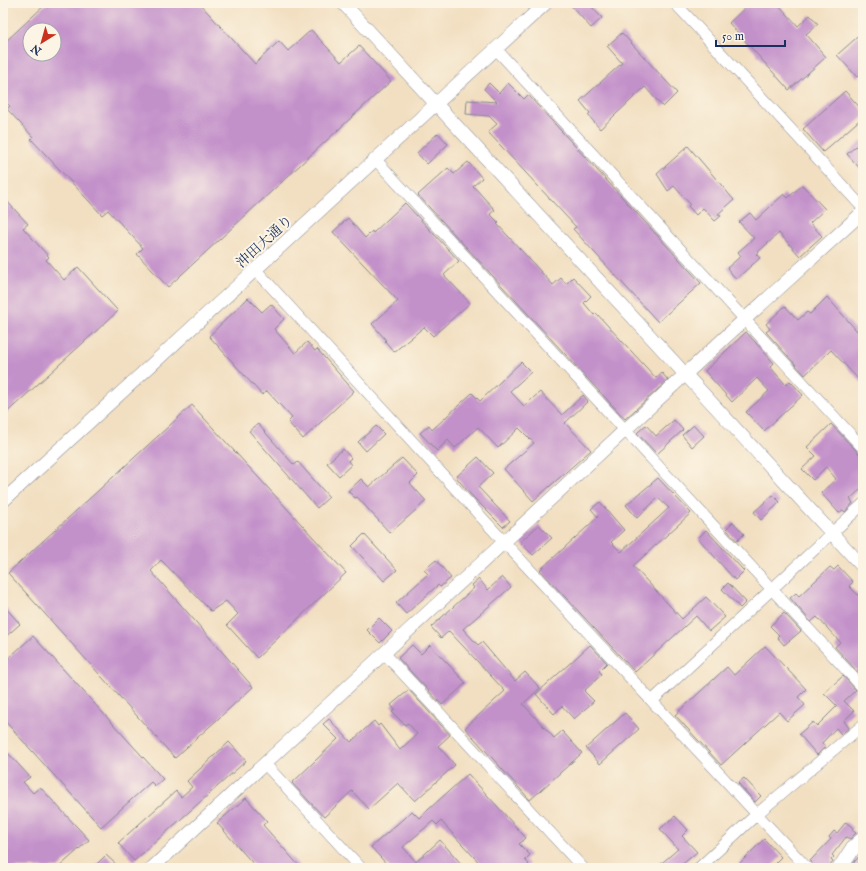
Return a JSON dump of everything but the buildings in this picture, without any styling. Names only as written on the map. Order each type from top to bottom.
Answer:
[{"type":"main road","points":[[840,868],[853,848],[863,839]]},
{"type":"street","points":[[343,3],[863,567]]},
{"type":"street","name":"沖田大通り","points":[[3,501],[546,3]]},
{"type":"street","points":[[675,3],[863,208]]},
{"type":"street","points":[[496,49],[863,448]]},
{"type":"street","points":[[376,160],[863,688]]},
{"type":"street","points":[[152,868],[626,431],[745,319],[863,212]]},
{"type":"street","points":[[256,270],[504,542],[807,868]]},
{"type":"street","points":[[652,701],[863,504]]},
{"type":"street","points":[[384,653],[582,868]]},
{"type":"street","points":[[699,868],[757,814],[863,725]]},
{"type":"street","points":[[265,764],[361,868]]}]
